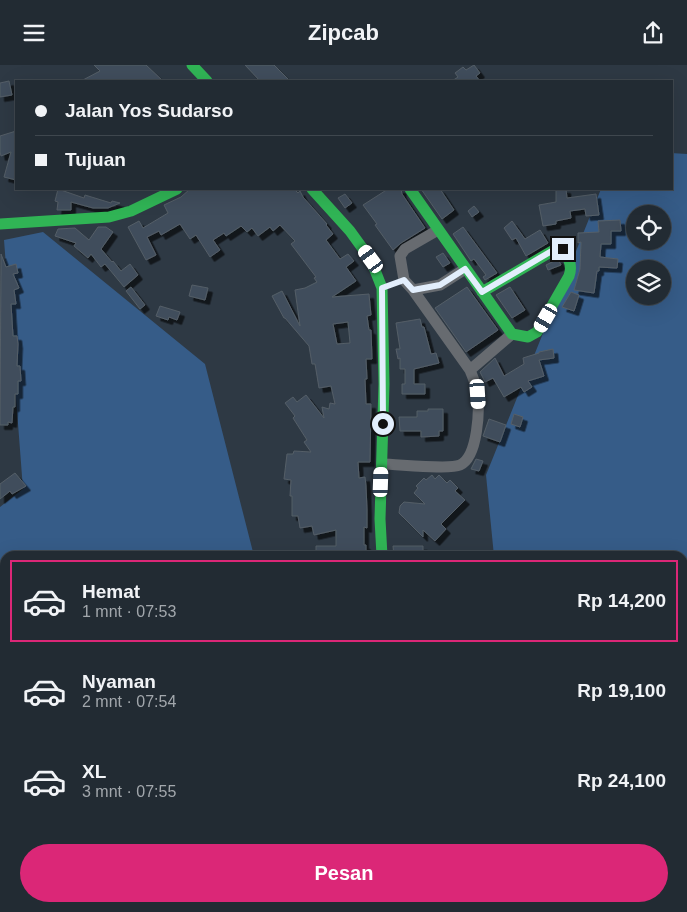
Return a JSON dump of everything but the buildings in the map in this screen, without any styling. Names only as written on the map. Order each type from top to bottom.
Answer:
[{"type":"main road","points":[[192,65],[205,80]]},
{"type":"main road","points":[[0,224],[110,217],[132,211],[175,190]]},
{"type":"main road","points":[[313,190],[350,231],[371,259],[382,288],[384,384],[380,525],[382,551]]},
{"type":"main road","points":[[411,190],[465,269],[512,334],[528,337],[538,332],[572,271],[571,265],[563,249],[559,247],[482,292]]},
{"type":"street","points":[[382,463],[451,467],[460,465],[471,454],[475,439],[478,413],[475,382],[470,370],[404,280],[400,264],[402,252],[438,230]]},
{"type":"street","points":[[413,290],[440,285],[465,269]]},
{"type":"street","points":[[382,288],[404,280]]},
{"type":"street","points":[[470,370],[512,334]]},
{"type":"shaded area","points":[[673,153],[687,154],[687,551],[494,551],[486,475],[601,190],[673,190]]},
{"type":"shaded area","points":[[43,232],[205,364],[253,551],[0,551],[0,507],[23,489],[4,240]]},
{"type":"traffic: fast","points":[[192,65],[206,80]]},
{"type":"traffic: fast","points":[[0,224],[109,217],[131,211],[175,190]]},
{"type":"traffic: fast","points":[[313,190],[350,231],[371,260],[382,288],[384,384],[380,519],[382,551]]},
{"type":"traffic: fast","points":[[411,190],[482,292]]},
{"type":"traffic: fast","points":[[559,247],[569,260],[569,276],[537,332],[528,337],[512,334],[482,292],[559,247]]},
{"type":"route","points":[[383,424],[382,288],[404,280],[413,290],[440,285],[465,269],[482,292],[555,249],[559,247],[563,249]]}]
